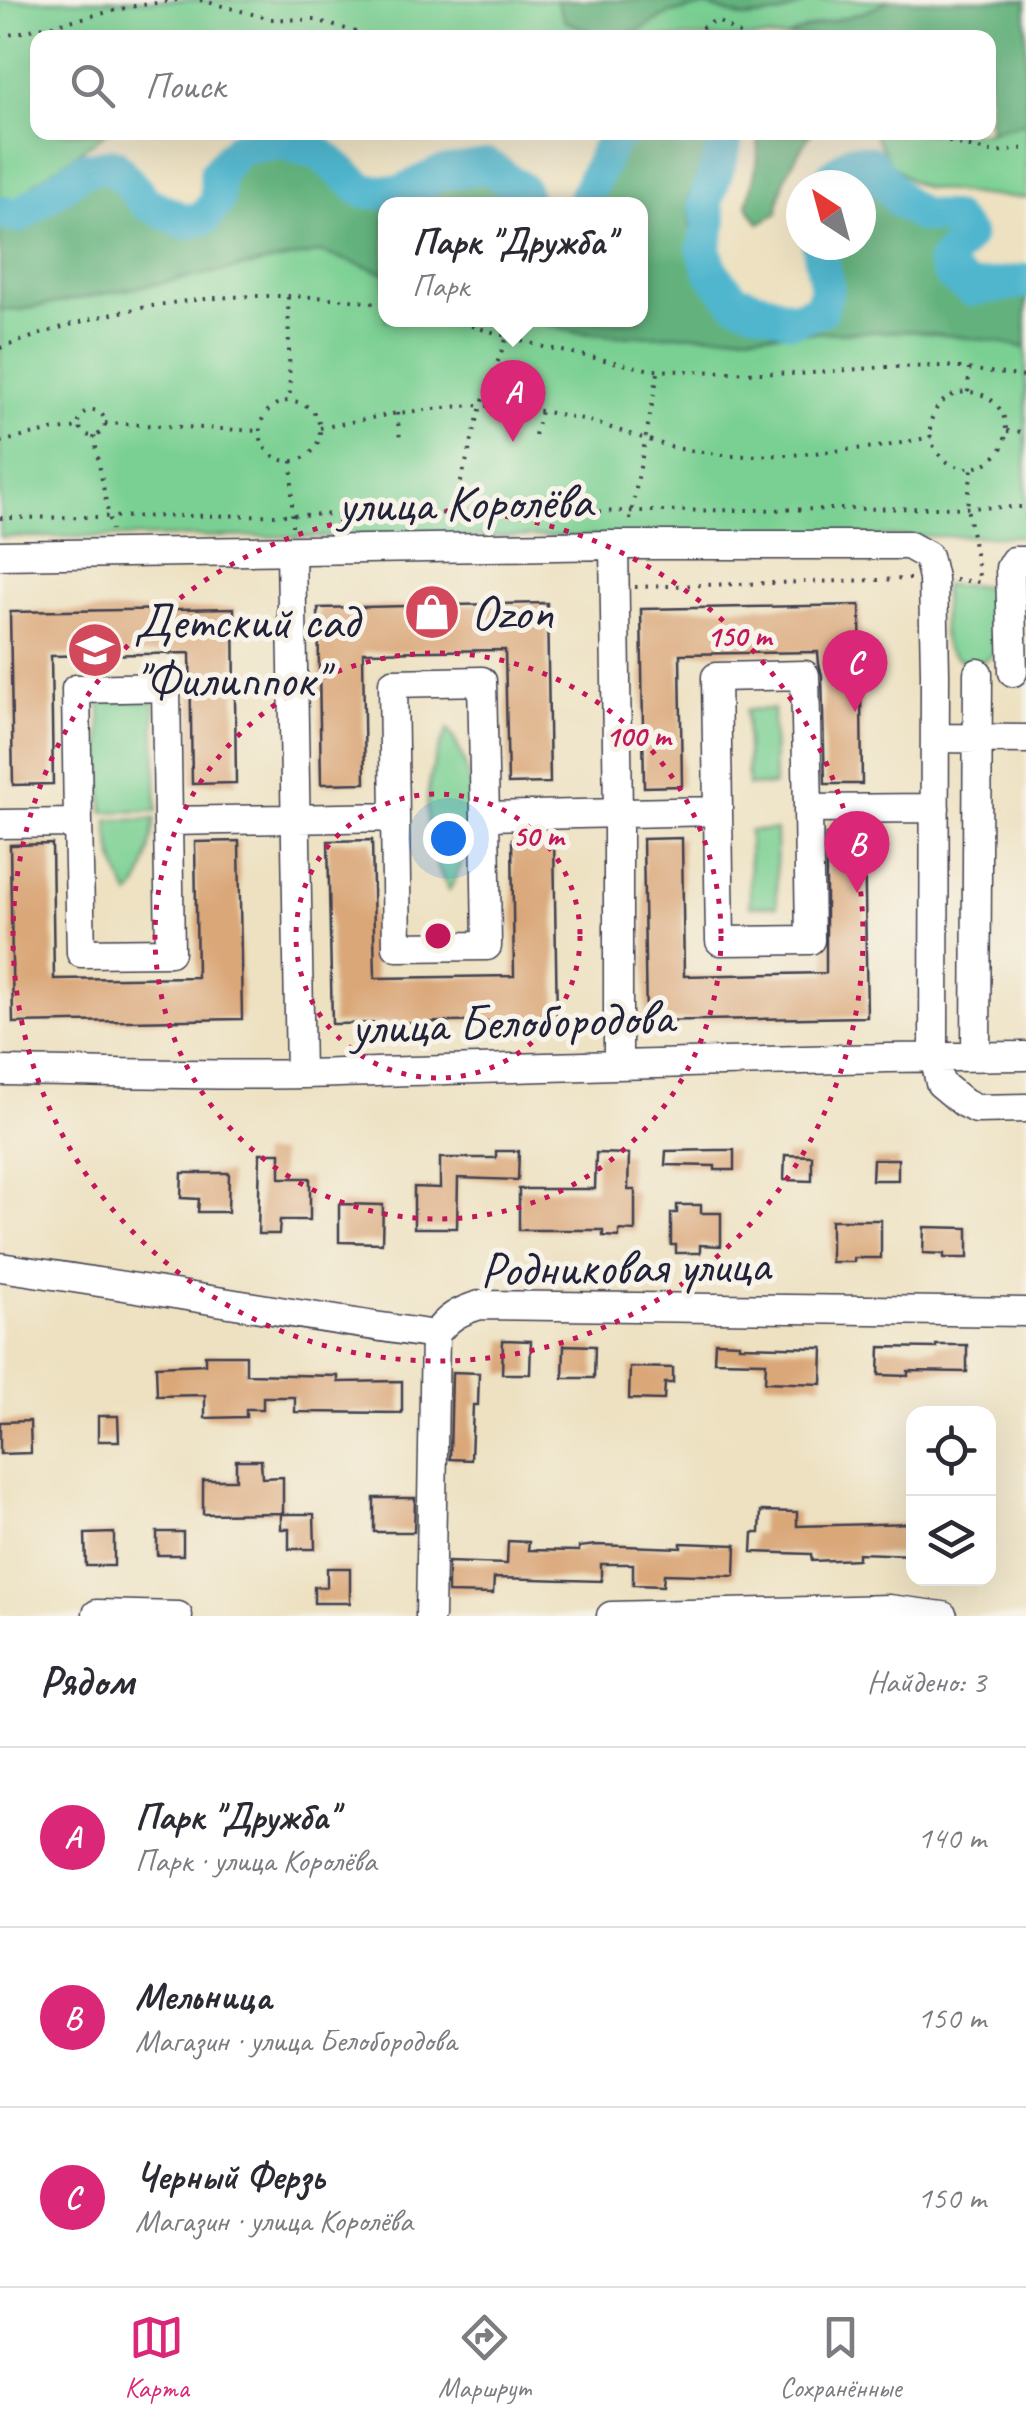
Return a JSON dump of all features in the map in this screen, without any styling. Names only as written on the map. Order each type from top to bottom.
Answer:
[{"type":"street","name":"улица Королёва","points":[[0,556],[622,545],[908,545],[928,556],[935,673]]},
{"type":"street","points":[[618,1064],[622,545]]},
{"type":"street","points":[[291,551],[300,1074]]},
{"type":"street","points":[[1026,561],[1014,561],[1010,568],[1019,672],[935,673],[934,808],[934,1056],[940,1082],[976,1109],[1026,1108]]},
{"type":"street","points":[[976,1056],[978,672]]},
{"type":"street","points":[[805,675],[810,940],[720,942],[718,811],[716,677],[805,675]]},
{"type":"street","points":[[482,681],[487,946],[397,948],[395,817],[393,683],[482,681]]},
{"type":"street","points":[[166,687],[170,952],[80,954],[78,823],[76,689],[166,687]]},
{"type":"street","points":[[935,738],[1026,739]]},
{"type":"street","points":[[808,809],[934,808]]},
{"type":"street","points":[[485,816],[718,811]]},
{"type":"street","points":[[168,822],[395,817]]},
{"type":"street","points":[[0,824],[78,823]]},
{"type":"street","name":"улица Белобородова","points":[[0,1072],[300,1074],[1026,1056]]},
{"type":"street","name":"Родниковая улица","points":[[0,1267],[435,1336],[458,1311],[480,1305],[1026,1312]]},
{"type":"street","points":[[430,1616],[435,1336]]},
{"type":"street","points":[[610,1616],[889,1609],[944,1616]]},
{"type":"street","points":[[98,1614],[178,1616]]},
{"type":"path","points":[[34,30],[178,0]]},
{"type":"path","points":[[200,0],[270,19],[316,20],[349,30]]},
{"type":"path","points":[[698,30],[716,20],[733,30]]},
{"type":"path","points":[[0,38],[30,31]]},
{"type":"path","points":[[945,140],[995,153],[1026,148]]},
{"type":"path","points":[[0,348],[75,323],[175,302],[249,296],[324,297],[378,304]]},
{"type":"path","points":[[288,297],[290,401]]},
{"type":"path","points":[[476,327],[544,348],[658,371],[799,374],[946,366],[1026,377]]},
{"type":"path","points":[[441,548],[482,406],[507,336]]},
{"type":"path","points":[[968,392],[969,369]]},
{"type":"path","points":[[622,545],[658,371]]},
{"type":"path","points":[[968,392],[995,403],[1002,412],[1006,431],[992,460],[972,468],[950,464],[931,438],[933,416],[939,406],[968,392]]},
{"type":"path","points":[[290,401],[313,412],[320,428],[316,447],[292,461],[274,456],[262,441],[260,431],[272,407],[290,401]]},
{"type":"path","points":[[320,428],[397,413],[482,406],[583,419],[674,448],[731,456],[810,453],[931,438]]},
{"type":"path","points":[[535,435],[540,411]]},
{"type":"path","points":[[79,427],[82,414],[99,412],[105,423],[94,436]]},
{"type":"path","points":[[397,413],[400,438]]},
{"type":"path","points":[[105,423],[260,431]]},
{"type":"path","points":[[79,427],[94,436]]},
{"type":"path","points":[[0,442],[79,427]]},
{"type":"path","points":[[1006,431],[1026,432]]},
{"type":"path","points":[[94,436],[116,554]]},
{"type":"path","points":[[291,551],[292,461]]},
{"type":"path","points":[[0,518],[1026,506]]},
{"type":"green space","points":[[0,0],[556,0],[565,21],[631,30],[30,30],[30,140],[96,140],[34,184],[0,220]]},
{"type":"green space","points":[[556,0],[812,0],[781,14],[744,18],[707,6],[670,13],[640,30],[587,30],[565,21]]},
{"type":"green space","points":[[812,0],[889,0],[865,12],[813,27],[640,30],[670,13],[707,6],[744,18],[781,14]]},
{"type":"green space","points":[[889,0],[1026,0],[1026,123],[996,129],[996,30],[804,30]]},
{"type":"green space","points":[[1026,123],[1026,198],[925,188],[910,181],[890,163],[878,140],[996,140],[996,130]]},
{"type":"green space","points":[[627,140],[713,140],[688,197],[692,239],[699,260],[754,311],[827,311],[836,286],[831,260],[876,260],[876,181],[907,221],[930,221],[951,232],[943,262],[954,291],[976,296],[1026,286],[1026,348],[912,331],[615,336],[557,327],[648,327],[648,197],[600,197],[618,147]]},
{"type":"green space","points":[[758,140],[807,140],[786,170],[778,213],[759,223],[747,205]]},
{"type":"green space","points":[[265,151],[283,153],[307,161],[356,192],[378,200],[378,271],[321,252],[20,310],[0,310],[0,220],[9,226],[34,219],[68,189],[87,180],[109,178],[156,220],[199,230],[215,217],[225,197],[228,175],[244,160]]},
{"type":"green space","points":[[463,176],[483,178],[508,195],[416,197],[442,182]]},
{"type":"green space","points":[[321,252],[378,271],[378,327],[557,327],[615,336],[912,331],[1026,348],[1026,536],[0,537],[0,310],[20,310]]},
{"type":"green space","points":[[944,585],[995,586],[999,636],[995,651],[984,661],[968,662],[947,649],[943,629]]},
{"type":"green space","points":[[154,701],[157,811],[103,812],[100,702]]},
{"type":"green space","points":[[773,709],[774,785],[748,786],[746,710]]},
{"type":"green space","points":[[448,729],[466,769],[471,810],[465,851],[449,891],[433,851],[427,810],[432,770]]},
{"type":"green space","points":[[155,819],[145,870],[130,896],[114,859],[108,820]]},
{"type":"green space","points":[[776,830],[777,906],[750,906],[749,831]]},
{"type":"building","points":[[547,603],[550,783],[508,784],[505,650],[363,652],[365,783],[321,784],[318,608]]},
{"type":"building","points":[[860,605],[862,784],[825,784],[818,652],[680,654],[682,786],[644,787],[641,609]]},
{"type":"building","points":[[234,608],[236,783],[192,784],[190,653],[51,656],[53,784],[13,785],[10,612]]},
{"type":"building","points":[[826,835],[864,835],[867,1017],[646,1021],[643,839],[682,838],[684,976],[826,973]]},
{"type":"building","points":[[554,838],[557,1020],[332,1024],[328,841],[372,840],[375,978],[514,976],[512,839]]},
{"type":"building","points":[[239,841],[242,1019],[13,1023],[10,845],[52,844],[54,979],[197,977],[195,842]]},
{"type":"building","points":[[734,1150],[734,1170],[665,1165],[666,1151]]},
{"type":"building","points":[[496,1151],[519,1151],[518,1180],[458,1178],[457,1228],[414,1228],[414,1187],[440,1188],[440,1158],[496,1158]]},
{"type":"building","points":[[260,1153],[280,1153],[280,1178],[310,1178],[310,1220],[280,1220],[279,1234],[258,1234]]},
{"type":"building","points":[[596,1153],[629,1154],[628,1190],[635,1190],[635,1231],[619,1230],[619,1237],[603,1236],[603,1230],[519,1230],[519,1189],[595,1189]]},
{"type":"building","points":[[785,1155],[812,1156],[812,1181],[784,1180]]},
{"type":"building","points":[[873,1159],[898,1159],[898,1180],[872,1180]]},
{"type":"building","points":[[182,1173],[229,1173],[228,1212],[198,1212],[199,1199],[181,1198]]},
{"type":"building","points":[[339,1204],[383,1205],[382,1243],[339,1242]]},
{"type":"building","points":[[677,1205],[701,1205],[701,1213],[721,1213],[721,1246],[700,1245],[700,1253],[676,1253],[676,1245],[671,1245],[671,1213],[677,1213]]},
{"type":"building","points":[[831,1220],[881,1220],[881,1258],[831,1262]]},
{"type":"building","points":[[924,1227],[968,1228],[968,1258],[923,1253]]},
{"type":"building","points":[[503,1340],[531,1341],[530,1374],[502,1374]]},
{"type":"building","points":[[715,1342],[823,1348],[822,1384],[765,1382],[766,1362],[714,1361]]},
{"type":"building","points":[[564,1345],[595,1346],[594,1378],[563,1378]]},
{"type":"building","points":[[967,1345],[967,1372],[908,1371],[908,1376],[879,1375],[880,1347]]},
{"type":"building","points":[[205,1355],[246,1355],[246,1374],[338,1376],[338,1382],[402,1381],[402,1413],[295,1412],[295,1397],[263,1397],[263,1409],[246,1409],[246,1417],[205,1418],[205,1395],[157,1396],[156,1366],[205,1364]]},
{"type":"building","points":[[630,1367],[673,1368],[673,1383],[665,1383],[664,1400],[629,1399]]},
{"type":"building","points":[[452,1372],[479,1373],[478,1405],[473,1405],[471,1460],[450,1459]]},
{"type":"building","points":[[98,1416],[118,1416],[119,1441],[98,1441]]},
{"type":"building","points":[[30,1421],[31,1453],[0,1454],[0,1422]]},
{"type":"building","points":[[236,1460],[261,1460],[262,1478],[283,1477],[283,1513],[203,1514],[203,1480],[236,1480]]},
{"type":"building","points":[[374,1498],[415,1498],[414,1532],[374,1532]]},
{"type":"building","points":[[761,1511],[797,1512],[797,1526],[906,1523],[906,1555],[858,1553],[858,1559],[812,1561],[811,1554],[752,1552],[753,1533],[760,1533]]},
{"type":"building","points":[[281,1514],[314,1514],[315,1549],[289,1549],[289,1529],[281,1529]]},
{"type":"building","points":[[157,1532],[183,1532],[183,1555],[157,1555]]},
{"type":"building","points":[[114,1533],[114,1566],[86,1566],[85,1534]]},
{"type":"building","points":[[508,1541],[529,1542],[528,1550],[579,1551],[579,1547],[596,1545],[736,1545],[735,1576],[664,1574],[663,1586],[633,1585],[633,1564],[601,1564],[601,1581],[494,1578],[493,1594],[448,1593],[448,1562],[507,1564]]},
{"type":"building","points":[[327,1568],[350,1568],[350,1603],[314,1603],[314,1587],[327,1587]]},
{"type":"waterway","points":[[586,197],[612,140]]},
{"type":"waterway","points":[[725,140],[705,203],[710,222],[704,249],[712,273],[735,300],[793,319],[821,309],[827,287],[822,260]]},
{"type":"waterway","points":[[0,213],[19,216],[84,169],[113,165],[146,203],[186,222],[204,218],[217,201],[217,172],[240,147],[281,142],[320,153],[364,191],[400,193],[439,174],[488,166],[522,190],[524,197]]},
{"type":"waterway","points":[[841,170],[852,161],[870,163],[876,170]]},
{"type":"waterway","points":[[876,171],[900,201],[920,215],[952,219],[967,236],[944,262],[951,275],[971,289],[1026,281]]},
{"type":"place","name":"Парк \"Дружба\"","points":[[513,442]]},
{"type":"place","name":"Ozon","points":[[432,612]]},
{"type":"place","name":"Детский сад \"Филиппок\"","points":[[95,650]]},
{"type":"place","name":"Черный Ферзь","points":[[855,712]]},
{"type":"place","name":"Мельница","points":[[857,893]]}]
